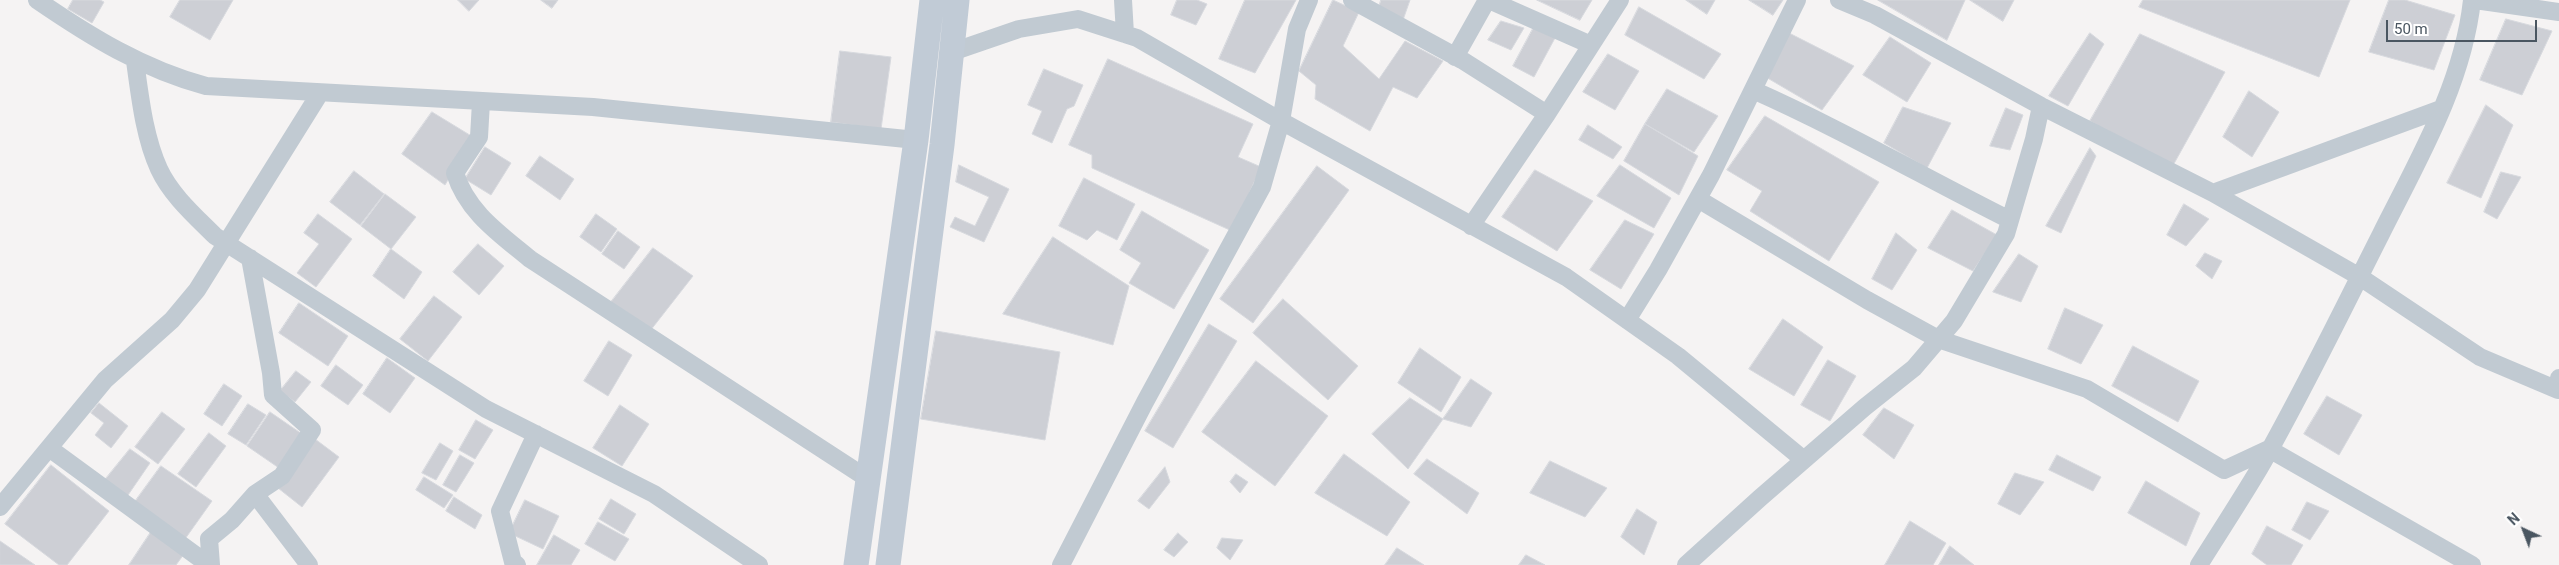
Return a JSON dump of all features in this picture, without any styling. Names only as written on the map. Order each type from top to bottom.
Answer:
[{"type":"main road","points":[[856,565],[916,140],[932,0]]},
{"type":"main road","points":[[888,565],[957,0]]},
{"type":"street","points":[[37,0],[135,61],[169,76],[206,86],[593,108],[916,140]]},
{"type":"street","points":[[1123,0],[1124,34]]},
{"type":"street","points":[[1061,565],[1145,402],[1262,186],[1281,121],[1297,30],[1309,0]]},
{"type":"street","points":[[1352,0],[1455,57],[1547,114]]},
{"type":"street","points":[[1455,57],[1488,0],[1511,4],[1591,45]]},
{"type":"street","points":[[1471,226],[1547,114],[1620,0]]},
{"type":"street","points":[[1627,320],[1698,199],[1797,0]]},
{"type":"street","points":[[1839,0],[1875,15],[2041,106],[2213,193],[2360,277],[2480,357],[2558,390],[2559,378]]},
{"type":"street","points":[[2200,565],[2269,450],[2360,277],[2433,131],[2454,76],[2474,0],[2559,12]]},
{"type":"street","points":[[952,52],[1019,29],[1078,19],[1137,38],[1281,121],[1566,278],[1678,356],[1804,460]]},
{"type":"street","points":[[135,61],[144,118],[159,170],[184,206],[216,236],[486,409],[654,494],[759,565]]},
{"type":"street","points":[[1753,90],[1816,118],[1907,168],[2010,220]]},
{"type":"street","points":[[0,507],[105,380],[172,320],[197,290],[320,93]]},
{"type":"street","points":[[481,102],[479,136],[455,173],[460,186],[480,217],[530,259],[868,479]]},
{"type":"street","points":[[1691,564],[1804,460],[1914,368],[1954,322],[2006,234],[2034,139],[2041,106]]},
{"type":"street","points":[[2213,193],[2441,109]]},
{"type":"street","points":[[1698,199],[1867,300],[1938,339],[2087,389],[2224,470],[2269,450]]},
{"type":"street","points":[[210,565],[209,539],[232,520],[255,494],[282,476],[312,430],[273,395],[271,373],[250,258]]},
{"type":"street","points":[[517,565],[513,562],[500,511],[536,434]]},
{"type":"street","points":[[49,448],[210,565]]},
{"type":"street","points":[[2269,450],[2472,565]]},
{"type":"street","points":[[255,494],[309,565]]},
{"type":"building","points":[[73,0],[100,0],[104,2],[92,23],[68,9]]},
{"type":"building","points":[[180,0],[233,0],[210,40],[170,17]]},
{"type":"building","points":[[458,0],[479,0],[469,11]]},
{"type":"building","points":[[541,0],[558,0],[552,8]]},
{"type":"building","points":[[1177,0],[1197,0],[1207,4],[1196,25],[1171,15]]},
{"type":"building","points":[[1245,0],[1296,0],[1255,73],[1219,59]]},
{"type":"building","points":[[1333,0],[1359,12],[1343,46],[1379,79],[1405,41],[1443,61],[1417,98],[1393,87],[1370,131],[1315,99],[1316,85],[1299,71]]},
{"type":"building","points":[[1381,0],[1410,0],[1403,20],[1378,11]]},
{"type":"building","points":[[1537,0],[1592,0],[1580,20]]},
{"type":"building","points":[[1686,0],[1715,0],[1707,14]]},
{"type":"building","points":[[1749,0],[1783,0],[1773,15]]},
{"type":"building","points":[[1878,0],[1965,0],[1947,40]]},
{"type":"building","points":[[1970,0],[2014,0],[2003,21]]},
{"type":"building","points":[[2143,0],[2350,0],[2319,77],[2139,7]]},
{"type":"building","points":[[2389,0],[2405,0],[2455,15],[2434,70],[2369,52]]},
{"type":"building","points":[[1639,7],[1721,54],[1704,79],[1625,35]]},
{"type":"building","points":[[2506,19],[2552,31],[2522,95],[2480,80]]},
{"type":"building","points":[[1501,21],[1524,28],[1511,50],[1488,40]]},
{"type":"building","points":[[1535,25],[1555,38],[1534,77],[1513,66]]},
{"type":"building","points":[[1789,33],[1854,66],[1822,110],[1764,76]]},
{"type":"building","points":[[2090,33],[2104,44],[2068,106],[2049,96]]},
{"type":"building","points":[[2140,34],[2225,72],[2171,169],[2090,121]]},
{"type":"building","points":[[1890,37],[1931,63],[1907,102],[1863,75]]},
{"type":"building","points":[[840,51],[891,57],[881,129],[831,122]]},
{"type":"building","points":[[1608,54],[1639,71],[1615,110],[1583,92]]},
{"type":"building","points":[[1108,59],[1253,124],[1238,157],[1261,167],[1232,231],[1092,168],[1092,155],[1069,145]]},
{"type":"building","points":[[1044,69],[1083,85],[1074,106],[1067,109],[1052,143],[1032,134],[1042,111],[1028,105]]},
{"type":"building","points":[[1667,89],[1718,116],[1694,152],[1645,124]]},
{"type":"building","points":[[2249,91],[2279,112],[2252,157],[2223,137]]},
{"type":"building","points":[[2486,105],[2513,125],[2481,198],[2447,183]]},
{"type":"building","points":[[1903,107],[1951,123],[1927,168],[1884,143]]},
{"type":"building","points":[[2006,108],[2023,115],[2010,150],[1990,146]]},
{"type":"building","points":[[432,112],[473,137],[445,185],[402,154]]},
{"type":"building","points":[[1765,116],[1879,182],[1829,261],[1750,211],[1762,191],[1727,170]]},
{"type":"building","points":[[1645,124],[1698,156],[1679,195],[1624,161]]},
{"type":"building","points":[[1588,125],[1622,147],[1613,159],[1579,140]]},
{"type":"building","points":[[485,147],[511,163],[491,195],[465,179]]},
{"type":"building","points":[[2090,148],[2096,156],[2061,233],[2046,226]]},
{"type":"building","points":[[540,156],[574,179],[560,200],[526,176]]},
{"type":"building","points":[[959,165],[1009,189],[984,242],[950,227],[955,217],[975,226],[989,197],[956,182]]},
{"type":"building","points":[[1620,165],[1671,198],[1654,228],[1597,196]]},
{"type":"building","points":[[1317,166],[1349,190],[1253,323],[1220,299]]},
{"type":"building","points":[[1535,170],[1593,201],[1557,251],[1502,217]]},
{"type":"building","points":[[354,171],[384,194],[360,225],[330,202]]},
{"type":"building","points":[[2501,172],[2521,177],[2497,219],[2484,212]]},
{"type":"building","points":[[1084,178],[1135,204],[1117,240],[1097,230],[1087,240],[1059,226]]},
{"type":"building","points":[[385,194],[416,217],[391,249],[361,226]]},
{"type":"building","points":[[2184,204],[2209,219],[2186,246],[2167,235]]},
{"type":"building","points":[[1952,210],[1997,235],[1973,271],[1928,248]]},
{"type":"building","points":[[1142,211],[1209,250],[1174,309],[1129,283],[1141,263],[1120,250]]},
{"type":"building","points":[[318,214],[352,239],[316,287],[297,273],[319,244],[304,233]]},
{"type":"building","points":[[596,214],[617,229],[601,252],[580,237]]},
{"type":"building","points":[[1625,220],[1654,234],[1621,289],[1590,270]]},
{"type":"building","points":[[618,231],[640,247],[624,269],[602,254]]},
{"type":"building","points":[[1896,233],[1917,250],[1892,290],[1872,279]]},
{"type":"building","points":[[1053,237],[1129,286],[1113,345],[1003,314]]},
{"type":"building","points":[[478,244],[504,266],[479,295],[453,272]]},
{"type":"building","points":[[653,248],[693,276],[650,331],[611,302]]},
{"type":"building","points":[[391,249],[422,272],[404,299],[373,276]]},
{"type":"building","points":[[2205,253],[2222,261],[2212,279],[2196,266]]},
{"type":"building","points":[[2019,254],[2038,266],[2021,302],[1993,292]]},
{"type":"building","points":[[434,296],[462,317],[428,361],[400,339]]},
{"type":"building","points":[[1283,299],[1358,366],[1328,400],[1253,333]]},
{"type":"building","points":[[299,303],[348,336],[328,366],[279,333]]},
{"type":"building","points":[[2065,308],[2103,325],[2081,364],[2048,349]]},
{"type":"building","points":[[1783,319],[1823,347],[1794,396],[1749,369]]},
{"type":"building","points":[[1209,324],[1237,341],[1173,448],[1145,431]]},
{"type":"building","points":[[936,331],[1060,352],[1045,440],[921,419]]},
{"type":"building","points":[[609,341],[632,355],[608,396],[584,381]]},
{"type":"building","points":[[2133,346],[2199,381],[2178,422],[2112,386]]},
{"type":"building","points":[[1420,348],[1461,377],[1441,412],[1398,383]]},
{"type":"building","points":[[387,358],[415,378],[390,413],[363,394]]},
{"type":"building","points":[[1828,360],[1856,376],[1830,421],[1801,405]]},
{"type":"building","points":[[1256,361],[1328,416],[1275,486],[1202,432]]},
{"type":"building","points":[[336,365],[363,385],[348,405],[321,386]]},
{"type":"building","points":[[296,371],[311,382],[295,402],[280,391]]},
{"type":"building","points":[[1471,379],[1492,393],[1471,427],[1443,419]]},
{"type":"building","points":[[224,384],[242,396],[222,426],[204,414]]},
{"type":"building","points":[[2327,396],[2362,415],[2339,455],[2304,434]]},
{"type":"building","points":[[1410,398],[1443,419],[1408,469],[1372,434]]},
{"type":"building","points":[[99,403],[128,426],[111,448],[95,435],[104,423],[91,413]]},
{"type":"building","points":[[248,404],[266,415],[246,445],[228,434]]},
{"type":"building","points":[[620,405],[649,424],[622,466],[593,448]]},
{"type":"building","points":[[1884,408],[1914,425],[1894,459],[1863,435]]},
{"type":"building","points":[[162,412],[185,429],[158,464],[135,447]]},
{"type":"building","points":[[270,412],[302,434],[279,468],[247,446]]},
{"type":"building","points":[[476,420],[493,430],[475,459],[459,450]]},
{"type":"building","points":[[209,433],[226,446],[196,487],[178,474]]},
{"type":"building","points":[[315,439],[339,457],[302,507],[278,488]]},
{"type":"building","points":[[440,443],[453,451],[436,480],[422,473]]},
{"type":"building","points":[[130,449],[150,463],[126,498],[104,481]]},
{"type":"building","points":[[1344,454],[1410,502],[1387,536],[1315,493]]},
{"type":"building","points":[[460,455],[474,463],[456,492],[443,485]]},
{"type":"building","points":[[2057,455],[2101,477],[2093,491],[2049,470]]},
{"type":"building","points":[[1427,459],[1479,493],[1467,514],[1414,474]]},
{"type":"building","points":[[1550,461],[1607,488],[1585,517],[1530,493]]},
{"type":"building","points":[[51,465],[109,511],[67,565],[59,565],[5,524]]},
{"type":"building","points":[[161,466],[212,501],[185,539],[134,503]]},
{"type":"building","points":[[1165,467],[1170,482],[1149,509],[1138,501]]},
{"type":"building","points":[[2015,473],[2044,482],[2020,515],[1998,504]]},
{"type":"building","points":[[1236,474],[1248,482],[1240,493],[1230,482]]},
{"type":"building","points":[[424,477],[453,495],[444,508],[416,490]]},
{"type":"building","points":[[2146,481],[2200,513],[2186,546],[2128,513]]},
{"type":"building","points":[[454,497],[482,515],[475,529],[446,511]]},
{"type":"building","points":[[611,499],[636,514],[624,534],[599,519]]},
{"type":"building","points":[[525,500],[559,516],[543,549],[509,533]]},
{"type":"building","points":[[2307,502],[2329,511],[2310,540],[2292,530]]},
{"type":"building","points":[[1637,509],[1657,522],[1644,555],[1621,537]]},
{"type":"building","points":[[1910,521],[1946,543],[1933,565],[1885,565]]},
{"type":"building","points":[[598,522],[629,539],[615,561],[585,544]]},
{"type":"building","points":[[2267,526],[2303,545],[2291,565],[2267,565],[2252,554]]},
{"type":"building","points":[[151,532],[184,554],[176,565],[129,565]]},
{"type":"building","points":[[1178,533],[1188,542],[1174,557],[1164,550]]},
{"type":"building","points":[[554,535],[580,550],[571,565],[537,565]]},
{"type":"building","points":[[1222,538],[1243,540],[1230,560],[1217,548]]},
{"type":"building","points":[[0,541],[35,565],[0,565]]},
{"type":"building","points":[[1950,546],[1974,565],[1939,565]]},
{"type":"building","points":[[1397,548],[1424,565],[1385,565]]},
{"type":"building","points":[[1526,555],[1545,565],[1519,565]]}]
